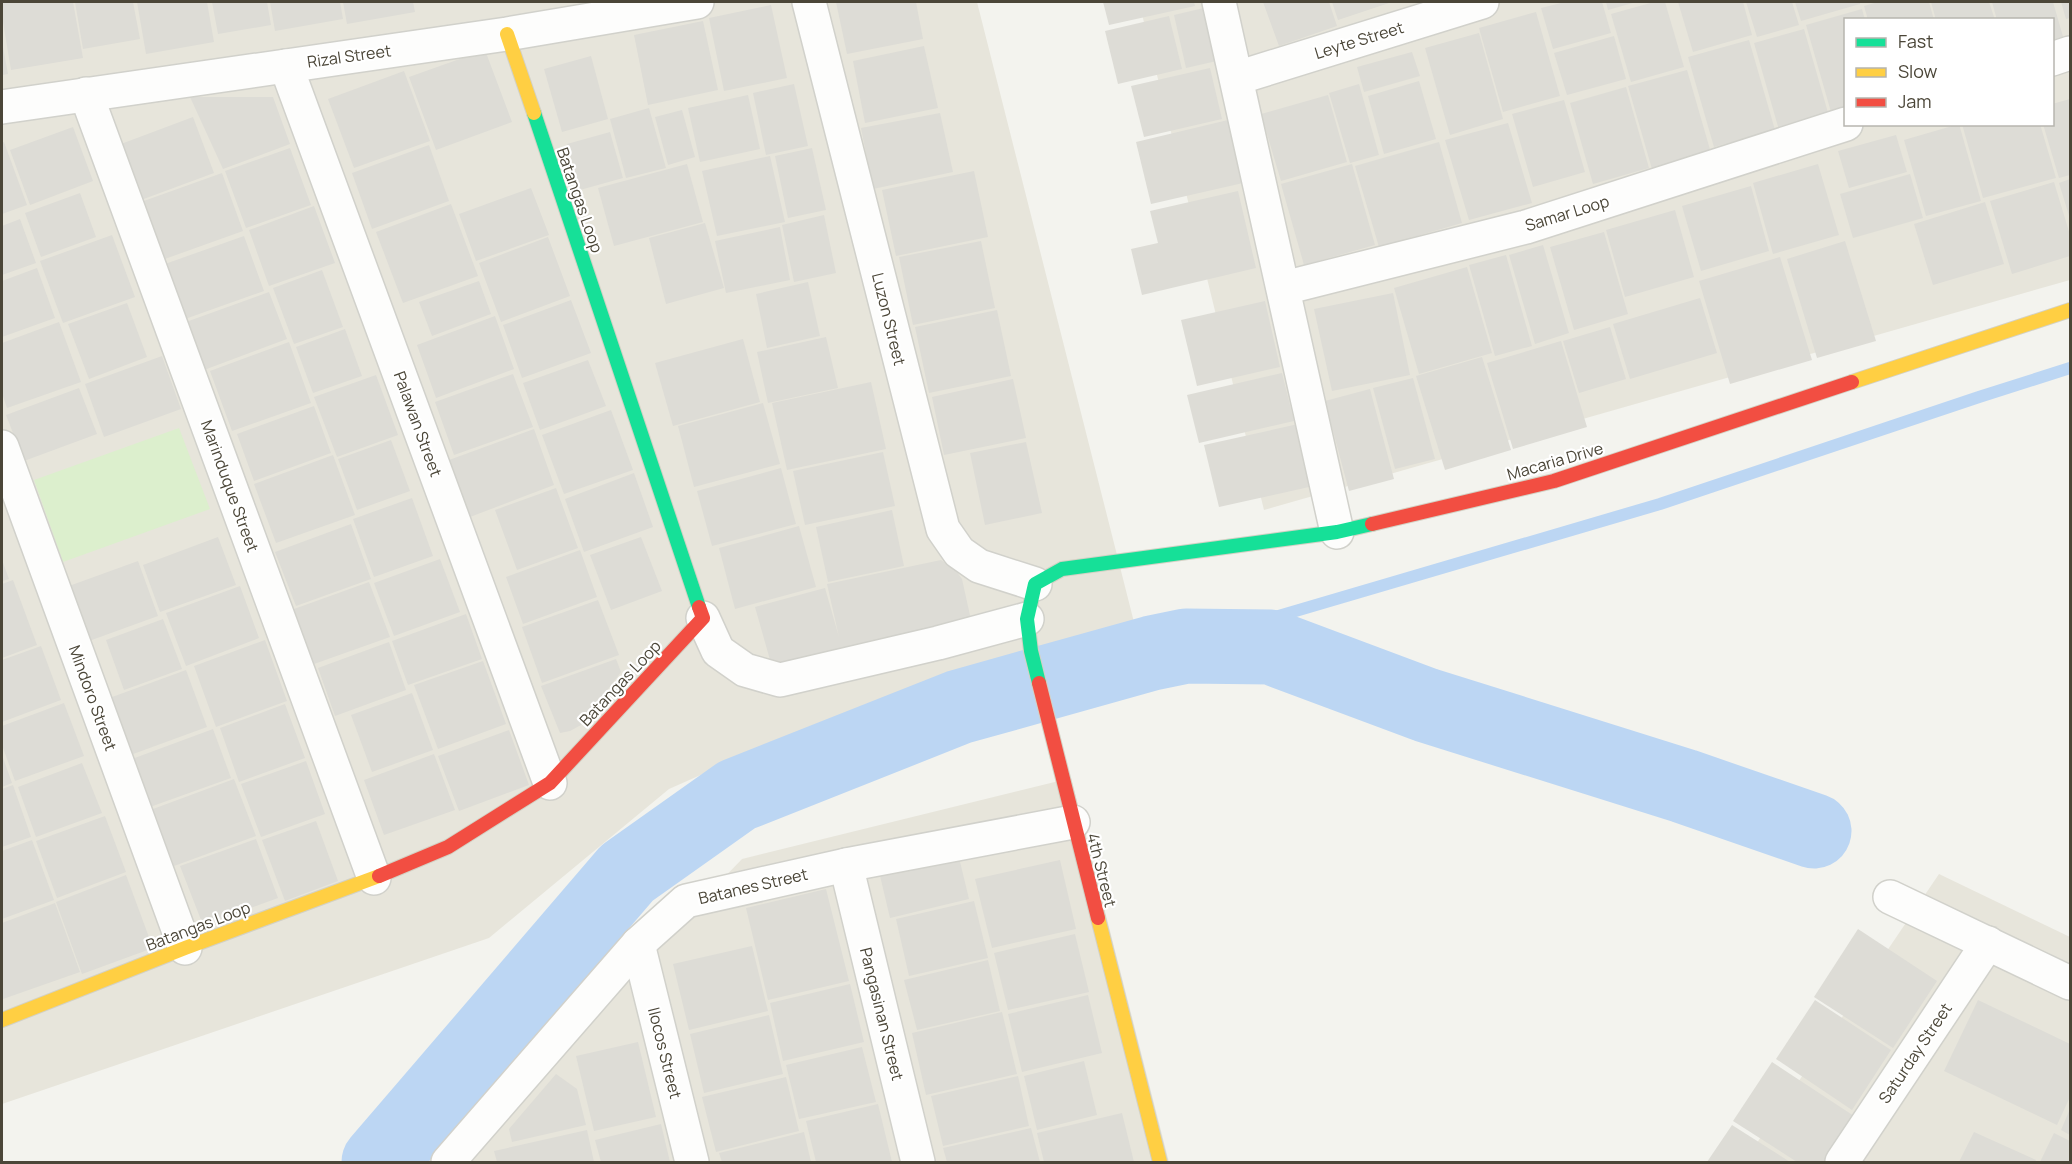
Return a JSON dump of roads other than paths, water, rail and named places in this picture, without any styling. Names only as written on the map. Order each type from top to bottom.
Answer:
[{"type":"street","name":"Rizal Street","points":[[2,107],[507,34],[697,2]]},
{"type":"street","name":"Luzon Street","points":[[809,2],[943,529],[958,552],[979,566],[1035,584]]},
{"type":"street","points":[[1219,2],[1337,531]]},
{"type":"street","name":"Leyte Street","points":[[1237,78],[1482,2]]},
{"type":"street","name":"Batangas Loop","points":[[2,1020],[185,948],[374,879],[448,847],[550,783],[703,618],[507,34]]},
{"type":"street","points":[[2054,58],[2070,53]]},
{"type":"street","name":"Palawan Street","points":[[286,66],[550,783]]},
{"type":"street","name":"Marinduque Street","points":[[86,94],[374,879]]},
{"type":"street","name":"Samar Loop","points":[[1284,288],[1526,227],[1844,125]]},
{"type":"street","name":"Macaria Drive","points":[[1035,584],[1062,569],[1337,531],[1554,481],[2070,310]]},
{"type":"street","name":"Mindoro Street","points":[[2,447],[185,948]]},
{"type":"street","name":"4th Street","points":[[1035,584],[1026,619],[1031,651],[1160,1162]]},
{"type":"street","points":[[703,618],[718,651],[745,670],[780,680],[938,643],[1026,619]]},
{"type":"street","name":"Batanes Street","points":[[455,1159],[638,944],[686,901],[846,865],[1026,831],[1071,811]]},
{"type":"street","name":"Pangasinan Street","points":[[846,865],[918,1162]]},
{"type":"street","points":[[1890,897],[2070,983]]},
{"type":"street","name":"Saturday Street","points":[[1842,1162],[1988,943]]},
{"type":"street","name":"Ilocos Street","points":[[638,944],[692,1162]]},
{"type":"waterway","points":[[1152,653],[1660,504],[2070,368]]},
{"type":"waterway","points":[[379,1162],[627,873],[737,795],[959,707],[1152,653],[1186,646],[1271,647],[1426,705],[1684,786],[1814,831]]}]
